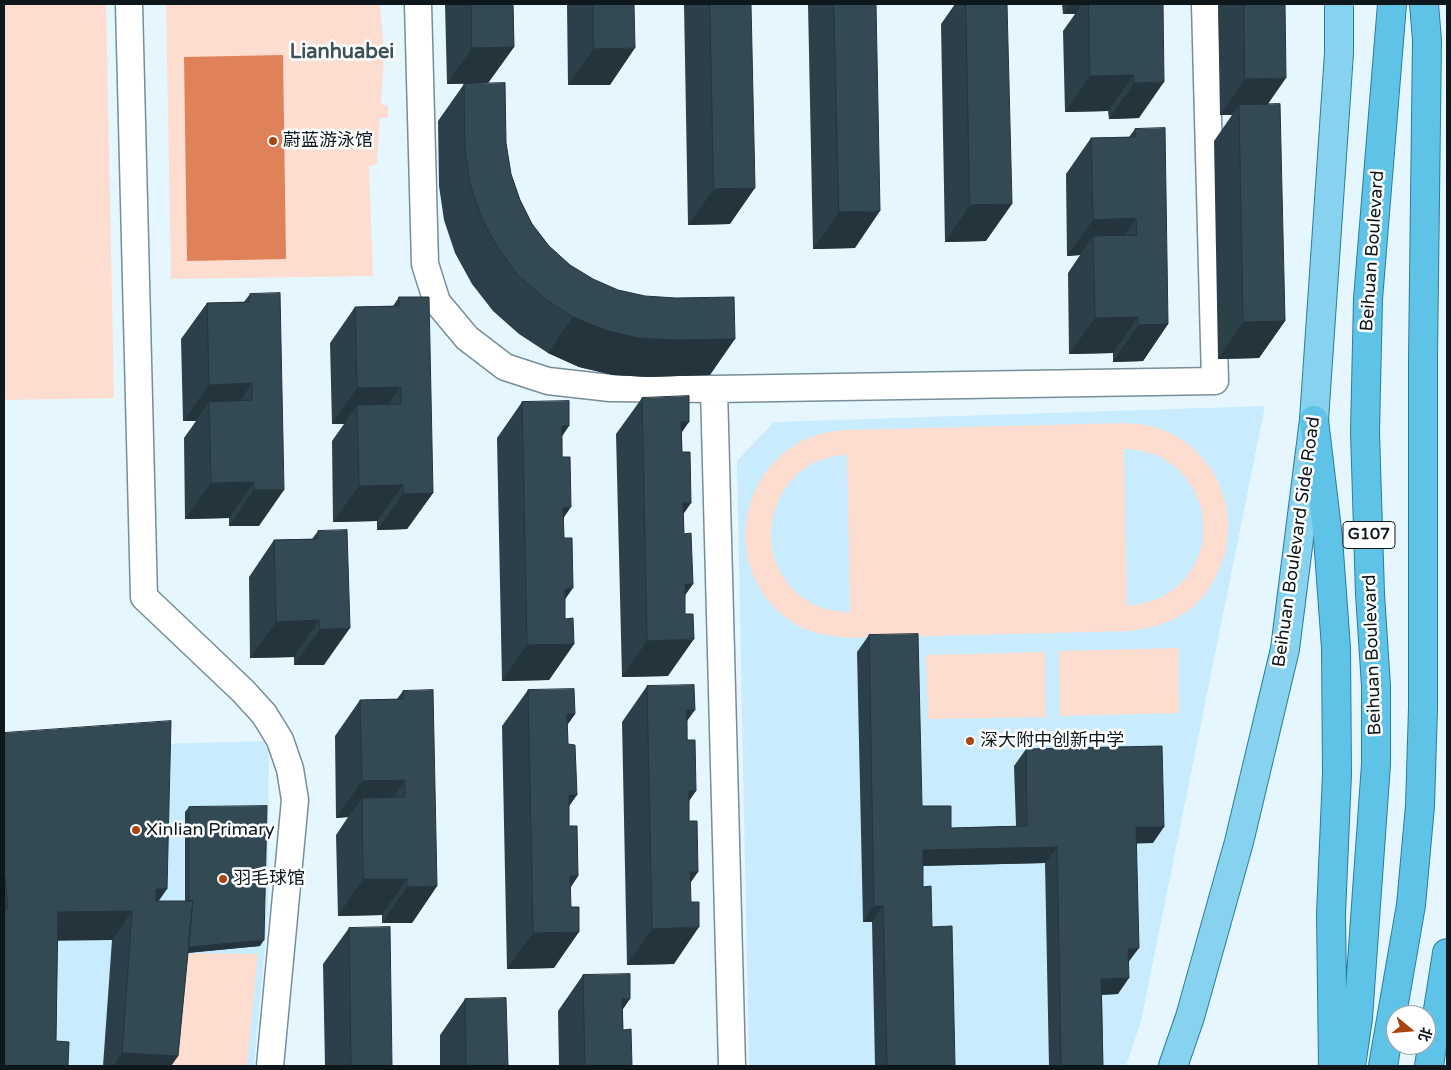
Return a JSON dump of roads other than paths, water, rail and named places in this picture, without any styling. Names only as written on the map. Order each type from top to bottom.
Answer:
[{"type":"highway","name":"Beihuan Boulevard","points":[[1350,1066],[1358,1018],[1376,764],[1376,686],[1370,594],[1366,432],[1368,300],[1392,4]]},
{"type":"highway","points":[[1383,1066],[1411,905],[1420,806],[1423,708],[1423,358],[1426,40],[1424,4]]},
{"type":"highway","points":[[1314,420],[1328,538],[1336,648],[1337,774],[1331,914],[1333,1066]]},
{"type":"highway","points":[[1429,1066],[1447,952]]},
{"type":"main road","name":"Beihuan Boulevard Side Road","points":[[1173,1066],[1190,1017],[1238,842],[1285,649],[1314,420],[1339,53],[1339,4]]},
{"type":"street","points":[[128,4],[144,597],[243,691],[264,714],[280,740],[290,769],[295,800],[270,1066]]},
{"type":"street","points":[[418,4],[425,264],[437,302],[467,338],[505,367],[548,381],[610,388],[714,389],[1214,381],[1205,4]]},
{"type":"street","points":[[714,389],[732,1066]]},
{"type":"place","name":"蔚蓝游泳馆","points":[[273,141]]},
{"type":"place","name":"深大附中创新中学","points":[[970,741]]},
{"type":"place","name":"Xinlian Primary","points":[[136,830]]},
{"type":"place","name":"羽毛球馆","points":[[223,879]]},
{"type":"district","name":"Lianhuabei","points":[[342,53]]}]
